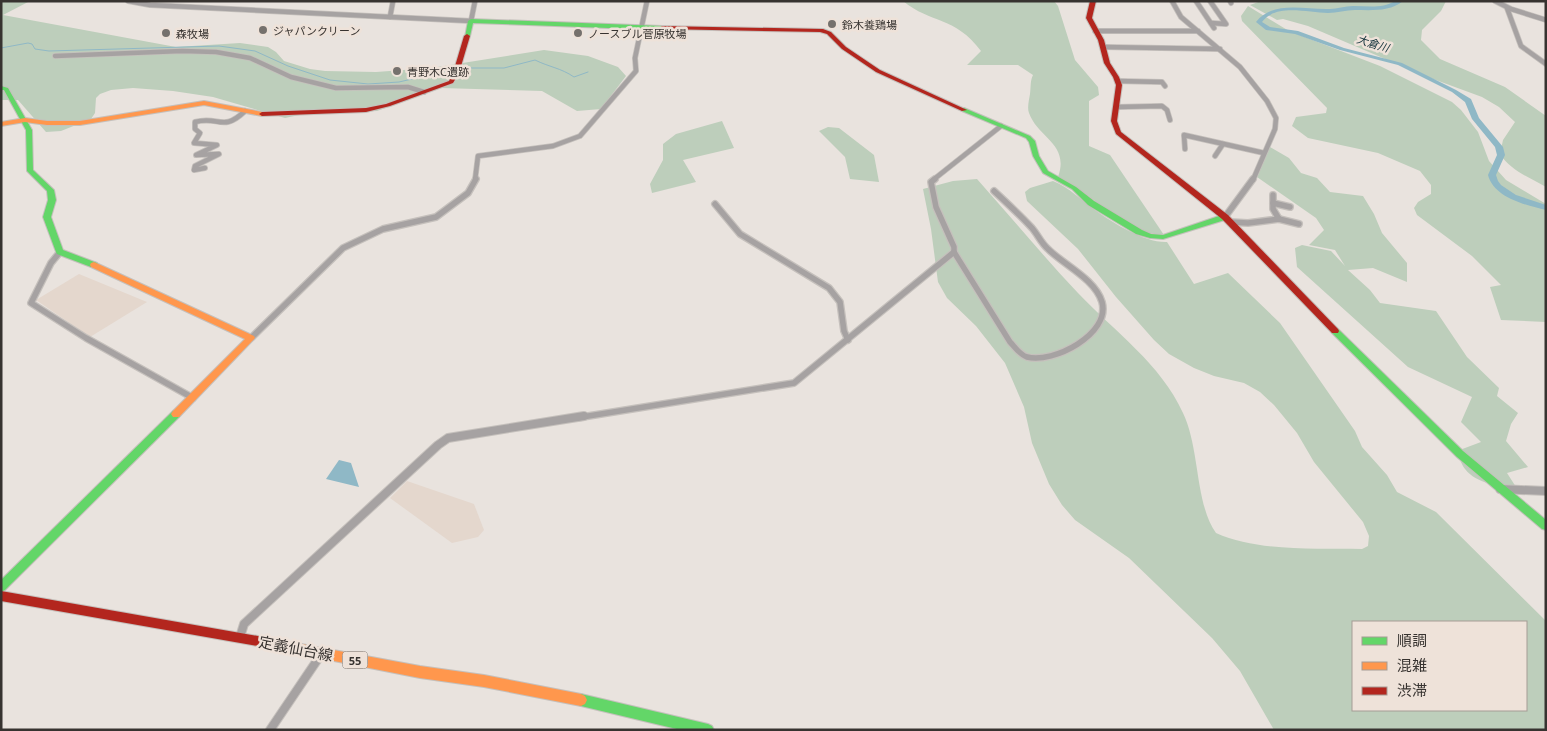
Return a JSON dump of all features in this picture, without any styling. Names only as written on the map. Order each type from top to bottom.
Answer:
[{"type":"street","points":[[128,1],[150,5],[471,21],[642,28],[821,30],[829,33],[844,48],[878,71],[1032,141],[1036,156],[1047,174],[1074,188],[1091,203],[1139,232],[1152,236],[1163,236],[1228,220],[1248,223],[1258,227]]},
{"type":"street","points":[[390,17],[393,1]]},
{"type":"street","points":[[1,124],[25,120],[47,123],[80,123],[204,103],[275,114],[366,110],[382,107],[449,84],[453,80],[471,21],[475,1]]},
{"type":"street","points":[[1,587],[343,248],[383,229],[436,216],[468,193],[476,179],[478,156],[554,146],[580,136],[636,71],[635,58],[647,1]]},
{"type":"street","points":[[1093,1],[1088,11],[1088,18],[1100,38],[1108,66],[1117,81],[1115,125],[1118,133],[1228,220],[1394,394],[1497,489],[1546,526]]},
{"type":"street","points":[[1172,1],[1181,17],[1240,67],[1276,116],[1275,130],[1253,180],[1229,210],[1228,220]]},
{"type":"street","points":[[1196,1],[1214,28]]},
{"type":"street","points":[[1210,1],[1226,24],[1211,23]]},
{"type":"street","points":[[1495,1],[1507,8],[1546,20]]},
{"type":"street","points":[[1507,8],[1521,46],[1546,64]]},
{"type":"street","points":[[1095,31],[1198,31]]},
{"type":"street","points":[[1103,47],[1220,49]]},
{"type":"street","points":[[55,56],[182,51],[216,52],[250,58],[291,77],[336,88],[408,87],[424,92]]},
{"type":"street","points":[[1117,81],[1162,82],[1165,86]]},
{"type":"street","points":[[1,88],[6,90],[25,120],[30,140],[30,171],[50,190],[52,200],[47,216],[60,252],[96,266],[251,338]]},
{"type":"street","points":[[1117,107],[1162,106],[1167,110],[1170,120]]},
{"type":"street","points":[[205,168],[194,170],[195,166],[219,154],[199,156],[196,154],[217,145],[194,143],[200,133],[195,128],[194,122],[201,119],[224,124],[237,120],[244,110]]},
{"type":"street","points":[[994,192],[1035,231],[1042,244],[1100,297],[1104,312],[1100,326],[1072,348],[1032,358],[1022,355],[1010,342],[954,252],[954,247],[936,207],[931,182],[1001,126]]},
{"type":"street","points":[[1185,149],[1184,135],[1264,153]]},
{"type":"street","points":[[1215,156],[1223,144]]},
{"type":"street","points":[[1273,195],[1273,209],[1279,219]]},
{"type":"street","points":[[1273,203],[1290,207]]},
{"type":"street","points":[[715,204],[740,234],[829,288],[840,302],[844,331],[848,340]]},
{"type":"street","points":[[1248,223],[1279,219],[1300,223]]},
{"type":"street","points":[[60,252],[53,259],[38,293],[31,302],[86,338],[193,398]]},
{"type":"street","points":[[240,637],[244,624],[438,445],[448,438],[794,383],[954,252]]},
{"type":"street","points":[[1497,489],[1546,491]]},
{"type":"street","name":"定義仙台線","points":[[1,596],[240,637],[420,672],[484,681],[570,697],[708,730]]},
{"type":"street","points":[[270,730],[322,653]]},
{"type":"shaded area","points":[[79,274],[147,302],[90,337],[36,300]]},
{"type":"shaded area","points":[[407,481],[474,504],[484,530],[478,537],[452,543],[390,498]]},
{"type":"green space","points":[[1,1],[30,1],[3,15],[176,47],[240,43],[268,47],[276,52],[284,61],[310,69],[325,71],[376,72],[431,68],[544,50],[588,56],[618,67],[626,76],[601,109],[577,111],[542,91],[441,88],[377,111],[304,114],[285,118],[213,97],[133,88],[111,90],[100,94],[96,98],[95,113],[91,119],[61,131],[46,132],[18,100],[1,100]]},
{"type":"green space","points":[[903,1],[1054,1],[1058,6],[1075,60],[1098,87],[1099,95],[1089,101],[1089,146],[1110,155],[1164,235],[1134,228],[1058,177],[1061,166],[1060,157],[1051,142],[1033,122],[1028,111],[1033,75],[1018,65],[967,65],[981,51],[971,40],[952,26],[923,14]]},
{"type":"green space","points":[[1261,1],[1446,1],[1441,11],[1422,30],[1421,40],[1440,59],[1505,87],[1546,116],[1546,187],[1509,165],[1500,154],[1503,140],[1515,122],[1499,107],[1482,97],[1425,76],[1308,26],[1283,19],[1277,20],[1250,5]]},
{"type":"green space","points":[[1248,6],[1289,31],[1380,66],[1452,102],[1461,110],[1478,132],[1489,161],[1506,180],[1546,204],[1546,322],[1501,320],[1490,287],[1501,285],[1472,256],[1417,215],[1414,208],[1418,202],[1431,194],[1431,185],[1420,171],[1378,153],[1308,138],[1292,126],[1296,117],[1326,113],[1327,108],[1242,21],[1241,16]]},
{"type":"green space","points":[[722,121],[734,148],[683,160],[696,182],[652,193],[650,184],[663,160],[663,144],[676,134]]},
{"type":"green space","points":[[828,127],[839,128],[874,155],[879,182],[850,179],[845,157],[819,131]]},
{"type":"green space","points":[[1270,147],[1289,158],[1301,173],[1317,178],[1330,192],[1363,196],[1374,214],[1382,233],[1407,263],[1407,282],[1373,268],[1348,270],[1370,290],[1380,303],[1436,311],[1467,357],[1499,388],[1497,396],[1518,413],[1511,424],[1506,441],[1528,467],[1507,473],[1516,487],[1495,485],[1482,481],[1470,474],[1462,465],[1457,451],[1481,442],[1461,422],[1472,397],[1408,367],[1297,267],[1295,248],[1302,245],[1331,251],[1345,266],[1335,250],[1309,245],[1324,230],[1316,218],[1257,177]]},
{"type":"green space","points":[[977,179],[1065,279],[1150,364],[1174,395],[1183,413],[1192,442],[1204,507],[1216,533],[1232,539],[1269,546],[1307,549],[1362,549],[1368,546],[1369,536],[1363,522],[1314,462],[1297,433],[1274,405],[1260,392],[1244,383],[1214,376],[1194,368],[1169,354],[1116,297],[1078,249],[1027,201],[1025,192],[1030,188],[1053,181],[1120,226],[1139,236],[1167,242],[1194,284],[1228,273],[1280,323],[1355,431],[1362,447],[1387,475],[1397,492],[1436,512],[1546,621],[1546,730],[1274,730],[1240,671],[1212,638],[1129,558],[1075,520],[1062,505],[1049,484],[1032,443],[1024,407],[1005,363],[976,326],[947,298],[938,282],[931,229],[923,189],[953,181]]},
{"type":"water","points":[[339,460],[351,463],[359,487],[326,479]]},
{"type":"waterway","name":"大倉川","points":[[1400,1],[1391,6],[1380,8],[1350,8],[1328,11],[1280,10],[1271,12],[1259,22],[1268,29],[1296,32],[1342,49],[1400,64],[1454,91],[1468,101],[1476,119],[1499,147],[1501,155],[1492,175],[1498,187],[1522,200],[1546,208]]},
{"type":"waterway","points":[[1,48],[28,43],[32,44],[35,49],[49,51],[219,46],[255,51],[288,66],[330,80],[368,84],[399,82],[455,69]]},
{"type":"waterway","points":[[460,68],[504,68],[535,60],[574,77],[588,72]]},
{"type":"traffic: fast","points":[[467,36],[471,21],[662,28]]},
{"type":"traffic: fast","points":[[1,88],[6,89],[29,130],[30,171],[50,190],[52,200],[47,217],[60,252],[94,265]]},
{"type":"traffic: fast","points":[[964,110],[1028,137],[1032,141],[1036,156],[1045,172],[1074,188],[1091,203],[1139,232],[1150,236],[1163,237],[1225,217]]},
{"type":"traffic: fast","points":[[1335,331],[1460,454],[1546,526]]},
{"type":"traffic: fast","points":[[1,587],[176,414]]},
{"type":"traffic: fast","points":[[581,700],[708,730]]},
{"type":"traffic: slow","points":[[1,124],[25,120],[47,123],[80,123],[204,103],[262,114]]},
{"type":"traffic: slow","points":[[94,265],[251,338],[176,414]]},
{"type":"traffic: slow","points":[[258,641],[581,700]]},
{"type":"traffic: jam","points":[[1093,1],[1089,18],[1101,40],[1107,63],[1119,85],[1114,121],[1118,133],[1225,217],[1335,331]]},
{"type":"traffic: jam","points":[[662,28],[821,30],[829,33],[844,48],[878,71],[964,110]]},
{"type":"traffic: jam","points":[[262,114],[366,110],[388,105],[451,82],[456,73],[467,36]]},
{"type":"traffic: jam","points":[[1,596],[258,641]]},
{"type":"place","name":"鈴木養鶏場","points":[[832,24]]},
{"type":"place","name":"ジャパンクリーン","points":[[263,30]]},
{"type":"place","name":"森牧場","points":[[166,33]]},
{"type":"place","name":"ノースブル菅原牧場","points":[[578,33]]},
{"type":"place","name":"青野木C遺跡","points":[[397,71]]}]
